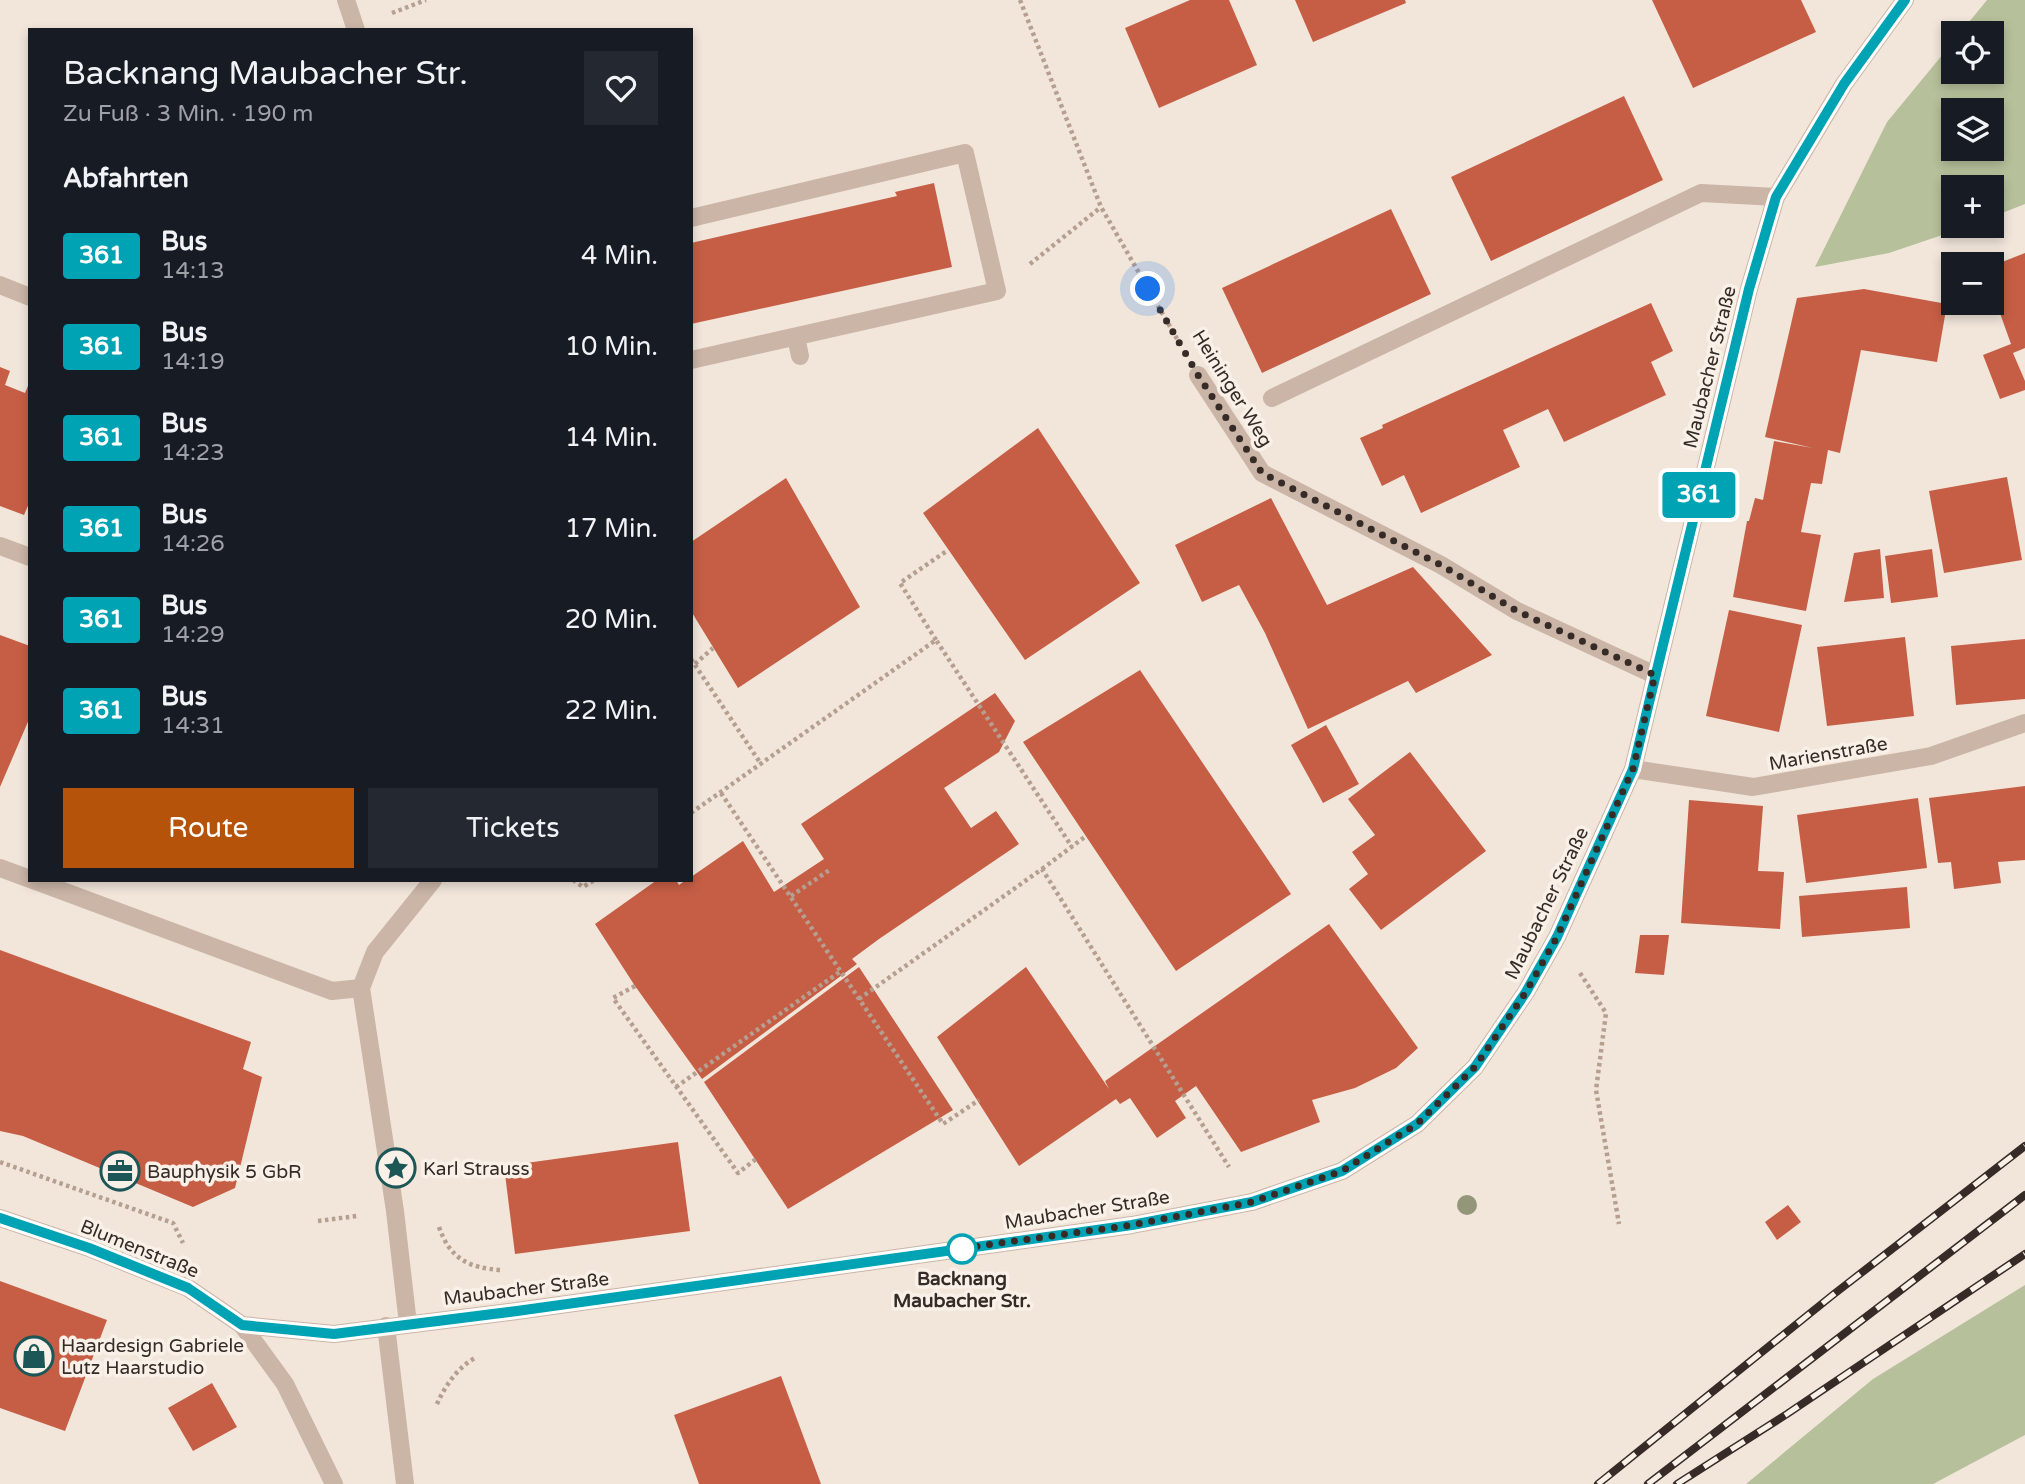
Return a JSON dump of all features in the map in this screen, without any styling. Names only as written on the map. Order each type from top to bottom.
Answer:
[{"type":"street","points":[[346,0],[355,28]]},
{"type":"street","name":"Maubacher Straße","points":[[242,1325],[334,1334],[1132,1225],[1252,1202],[1342,1171],[1417,1124],[1475,1067],[1526,992],[1557,937],[1633,769],[1749,289],[1776,197],[1844,84],[1905,0]]},
{"type":"street","points":[[693,360],[997,291],[965,153],[698,213]]},
{"type":"street","points":[[1272,398],[1701,193],[1776,197]]},
{"type":"street","points":[[0,285],[28,296]]},
{"type":"street","points":[[796,337],[800,356]]},
{"type":"street","name":"Heininger Weg","points":[[1198,375],[1262,473],[1441,565],[1517,611],[1655,675]]},
{"type":"street","points":[[0,546],[28,556]]},
{"type":"street","name":"Marienstraße","points":[[1633,769],[1753,787],[1931,756],[2025,723]]},
{"type":"street","points":[[0,868],[28,878]]},
{"type":"street","points":[[37,882],[332,991],[361,988]]},
{"type":"street","points":[[408,1324],[395,1211],[361,988],[374,952],[431,882]]},
{"type":"street","name":"Blumenstraße","points":[[0,1218],[89,1248],[188,1288],[242,1325],[285,1384],[334,1484]]},
{"type":"street","points":[[386,1326],[405,1484]]},
{"type":"path","name":"Heininger Weg","points":[[1020,0],[1101,207],[1198,375]]},
{"type":"path","points":[[997,291],[1101,207]]},
{"type":"path","points":[[948,550],[900,583],[1072,847]]},
{"type":"path","points":[[693,812],[936,640]]},
{"type":"path","points":[[695,664],[713,648]]},
{"type":"path","points":[[693,662],[761,764]]},
{"type":"path","points":[[721,793],[943,1125],[979,1100]]},
{"type":"path","points":[[859,999],[1086,836]]},
{"type":"path","points":[[791,896],[831,869]]},
{"type":"path","points":[[1042,869],[1252,1202]]},
{"type":"path","points":[[576,882],[583,887],[591,882]]},
{"type":"path","points":[[1557,937],[1606,1013],[1596,1090],[1619,1224]]},
{"type":"path","points":[[676,1087],[841,971]]},
{"type":"path","points":[[635,986],[613,998],[738,1173],[756,1159]]},
{"type":"path","points":[[0,1162],[173,1223]]},
{"type":"path","points":[[437,1222],[443,1239],[465,1262],[477,1268],[504,1271]]},
{"type":"path","points":[[433,1414],[442,1391],[465,1363],[482,1354]]},
{"type":"green space","points":[[1987,0],[2025,0],[2025,204],[2004,212],[2004,175],[1941,175],[1941,235],[1889,253],[1815,267],[1887,122],[1941,57],[1941,84],[2004,84],[2004,21],[1970,21]]},
{"type":"green space","points":[[2025,1285],[2025,1435],[1933,1484],[1746,1484],[1873,1379]]},
{"type":"building","points":[[1190,0],[1229,0],[1257,65],[1159,108],[1125,28]]},
{"type":"building","points":[[1295,0],[1405,0],[1406,3],[1313,42]]},
{"type":"building","points":[[1652,0],[1801,0],[1816,32],[1693,88]]},
{"type":"building","points":[[1624,96],[1663,180],[1491,261],[1451,177]]},
{"type":"building","points":[[934,183],[952,267],[693,324],[693,243],[897,196],[895,192]]},
{"type":"building","points":[[1391,209],[1431,294],[1262,373],[1222,288]]},
{"type":"building","points":[[2025,253],[2025,348],[2013,353],[2025,381],[2025,390],[2000,399],[1983,355],[2011,344],[2001,315],[2004,315],[2004,261]]},
{"type":"building","points":[[1864,289],[1941,303],[1941,315],[1945,315],[1937,362],[1861,350],[1840,453],[1828,450],[1822,484],[1811,483],[1801,532],[1821,535],[1806,611],[1733,597],[1747,521],[1755,498],[1763,500],[1774,441],[1813,448],[1765,437],[1797,298]]},
{"type":"building","points":[[1651,303],[1673,351],[1651,362],[1666,395],[1564,442],[1548,409],[1503,430],[1520,467],[1421,513],[1404,475],[1382,486],[1360,438],[1383,428],[1382,425]]},
{"type":"building","points":[[0,367],[10,371],[5,385],[25,393],[28,386],[28,506],[24,515],[0,506]]},
{"type":"building","points":[[1038,428],[1140,583],[1025,660],[923,513]]},
{"type":"building","points":[[2007,477],[2022,560],[1944,573],[1929,491]]},
{"type":"building","points":[[786,478],[860,607],[738,688],[693,614],[693,541]]},
{"type":"building","points":[[1271,498],[1327,605],[1413,567],[1492,655],[1416,693],[1408,681],[1308,729],[1265,633],[1239,585],[1202,602],[1175,545]]},
{"type":"building","points":[[1880,549],[1884,598],[1844,602],[1854,553]]},
{"type":"building","points":[[1932,549],[1938,597],[1891,603],[1885,556]]},
{"type":"building","points":[[1729,610],[1802,625],[1779,732],[1706,716]]},
{"type":"building","points":[[0,635],[28,645],[28,722],[0,787]]},
{"type":"building","points":[[1905,637],[1914,716],[1827,726],[1817,647]]},
{"type":"building","points":[[2025,639],[2025,699],[1956,705],[1951,646]]},
{"type":"building","points":[[1140,670],[1291,894],[1176,971],[1023,742]]},
{"type":"building","points":[[995,693],[1015,721],[999,752],[944,788],[971,828],[996,811],[1019,844],[852,959],[857,964],[702,1079],[635,986],[595,924],[654,882],[677,882],[679,885],[693,882],[693,876],[743,841],[774,892],[824,859],[801,824]]},
{"type":"building","points":[[1326,725],[1359,784],[1323,803],[1291,745]]},
{"type":"building","points":[[1410,752],[1486,851],[1381,930],[1349,889],[1368,874],[1352,852],[1375,835],[1348,799]]},
{"type":"building","points":[[2025,786],[2025,860],[1998,862],[2001,883],[1954,889],[1951,862],[1938,863],[1929,798]]},
{"type":"building","points":[[1918,798],[1927,868],[1806,883],[1797,815]]},
{"type":"building","points":[[1689,800],[1763,806],[1758,871],[1784,872],[1780,929],[1681,923]]},
{"type":"building","points":[[1907,887],[1910,928],[1802,937],[1799,896]]},
{"type":"building","points":[[1329,924],[1418,1048],[1396,1068],[1355,1088],[1312,1100],[1320,1122],[1241,1152],[1196,1086],[1175,1101],[1186,1118],[1157,1138],[1130,1098],[1120,1104],[1116,1099],[1019,1166],[937,1037],[1026,967],[1109,1089],[1105,1081]]},
{"type":"building","points":[[1640,935],[1669,935],[1664,975],[1635,973]]},
{"type":"building","points":[[0,950],[251,1042],[243,1069],[262,1077],[235,1188],[193,1207],[23,1136],[0,1131]]},
{"type":"building","points":[[859,967],[953,1110],[788,1209],[704,1082]]},
{"type":"building","points":[[678,1142],[690,1231],[515,1254],[504,1166]]},
{"type":"building","points":[[1788,1205],[1801,1222],[1777,1240],[1765,1222]]},
{"type":"building","points":[[0,1281],[107,1320],[65,1431],[0,1408]]},
{"type":"building","points":[[781,1376],[821,1484],[699,1484],[674,1415]]},
{"type":"building","points":[[212,1383],[237,1427],[193,1451],[168,1408]]},
{"type":"railway","points":[[1598,1484],[1834,1294],[2025,1146]]},
{"type":"railway","points":[[1648,1484],[2025,1195]]},
{"type":"railway","points":[[1677,1484],[1787,1414],[2025,1254]]},
{"type":"bus line","name":"361","points":[[0,1218],[89,1248],[188,1288],[242,1325],[334,1334],[1132,1225],[1252,1202],[1342,1171],[1417,1124],[1475,1067],[1526,992],[1557,937],[1633,769],[1749,289],[1776,197],[1844,84],[1905,0]]},
{"type":"place","name":"Karl Strauss","points":[[396,1168]]},
{"type":"place","name":"Bauphysik 5 GbR","points":[[120,1171]]},
{"type":"place","name":"Backnang Maubacher Str.","points":[[962,1249]]},
{"type":"place","name":"Haardesign Gabriele Lutz Haarstudio","points":[[34,1356]]},
{"type":"route","points":[[962,1249],[957,1249],[1132,1225],[1252,1202],[1342,1171],[1417,1124],[1475,1067],[1526,992],[1557,937],[1633,769],[1655,675],[1517,611],[1441,565],[1262,473],[1198,375],[1148,289]]}]
